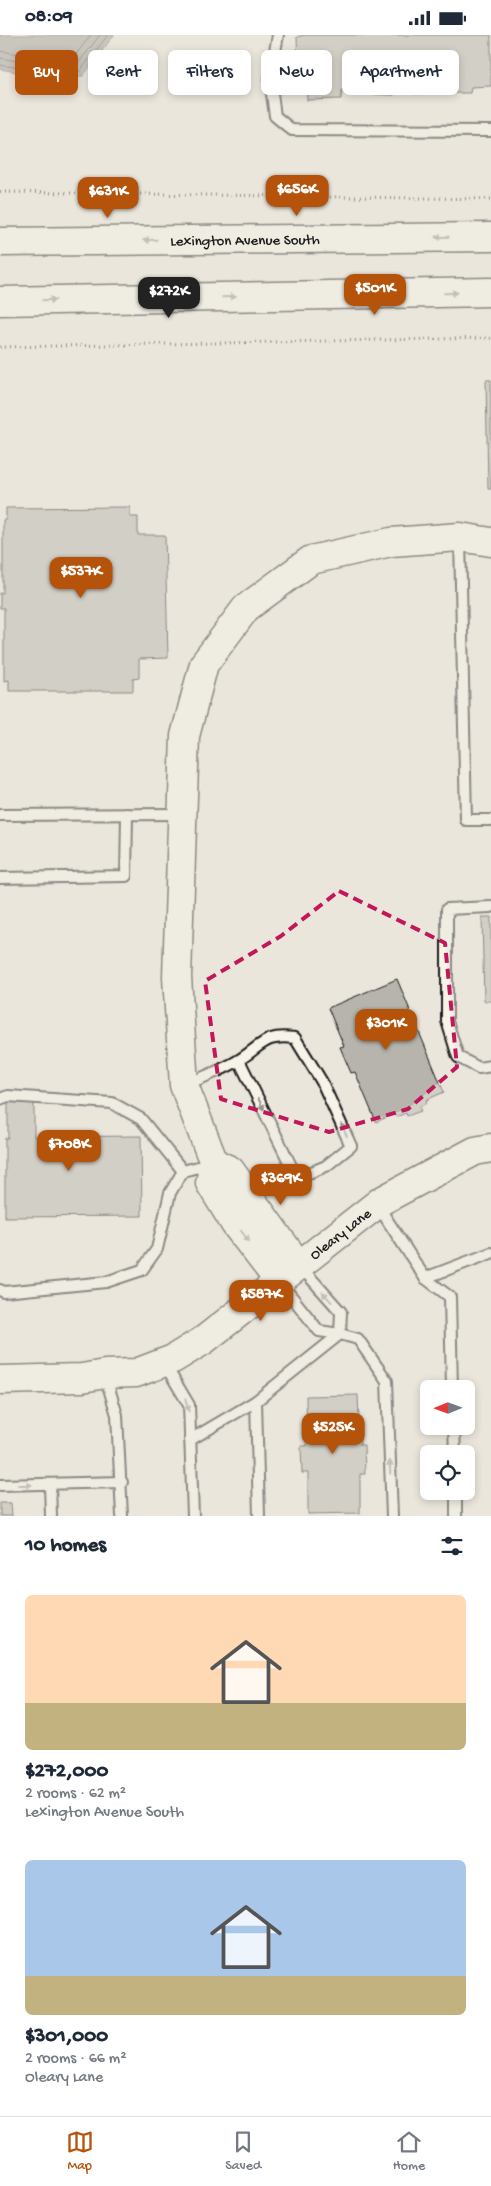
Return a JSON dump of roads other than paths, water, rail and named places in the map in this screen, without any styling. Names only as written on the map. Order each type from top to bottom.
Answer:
[{"type":"street","name":"Lexington Avenue South","points":[[0,242],[491,237]]},
{"type":"street","points":[[0,301],[491,292]]},
{"type":"street","points":[[289,1273],[235,1224],[210,1183],[214,1163],[184,1085],[177,977],[185,736],[204,665],[246,608],[311,561],[391,542],[460,537],[491,542]]},
{"type":"street","name":"Oleary Lane","points":[[0,1380],[82,1378],[105,1374],[136,1373],[173,1359],[204,1339],[377,1205],[475,1151],[491,1148]]},
{"type":"lane","points":[[278,35],[270,79],[275,116],[292,130],[491,131]]},
{"type":"lane","points":[[460,537],[466,820],[491,820]]},
{"type":"lane","points":[[0,815],[182,814]]},
{"type":"lane","points":[[0,878],[126,876],[127,815]]},
{"type":"lane","points":[[491,907],[447,909],[447,1021],[458,1057],[480,1068],[491,1066]]},
{"type":"lane","points":[[184,1085],[239,1060],[255,1046],[277,1035],[295,1038],[322,1082],[351,1146],[326,1166],[296,1177],[239,1060]]},
{"type":"lane","points":[[0,1099],[8,1096],[112,1103],[141,1119],[183,1171]]},
{"type":"lane","points":[[0,1290],[4,1292],[106,1282],[142,1270],[158,1249],[170,1193],[183,1171],[214,1163]]},
{"type":"lane","points":[[377,1205],[425,1278],[450,1297],[452,1380]]},
{"type":"lane","points":[[425,1278],[491,1253]]},
{"type":"lane","points":[[289,1273],[319,1331],[340,1333],[358,1339],[387,1381],[392,1516]]},
{"type":"lane","points":[[190,1440],[256,1401],[340,1333],[342,1313],[289,1273]]},
{"type":"lane","points":[[164,1362],[189,1405],[192,1516]]},
{"type":"lane","points":[[105,1374],[117,1415],[122,1482],[122,1516]]},
{"type":"lane","points":[[256,1401],[259,1516]]},
{"type":"lane","points":[[0,1485],[122,1482]]},
{"type":"lane","points":[[50,1485],[51,1516]]},
{"type":"lane","points":[[456,1500],[456,1516]]},
{"type":"water","points":[[0,35],[114,35],[103,50],[88,50],[88,69],[83,76],[78,76],[78,50],[15,50],[15,72],[0,69]]}]
